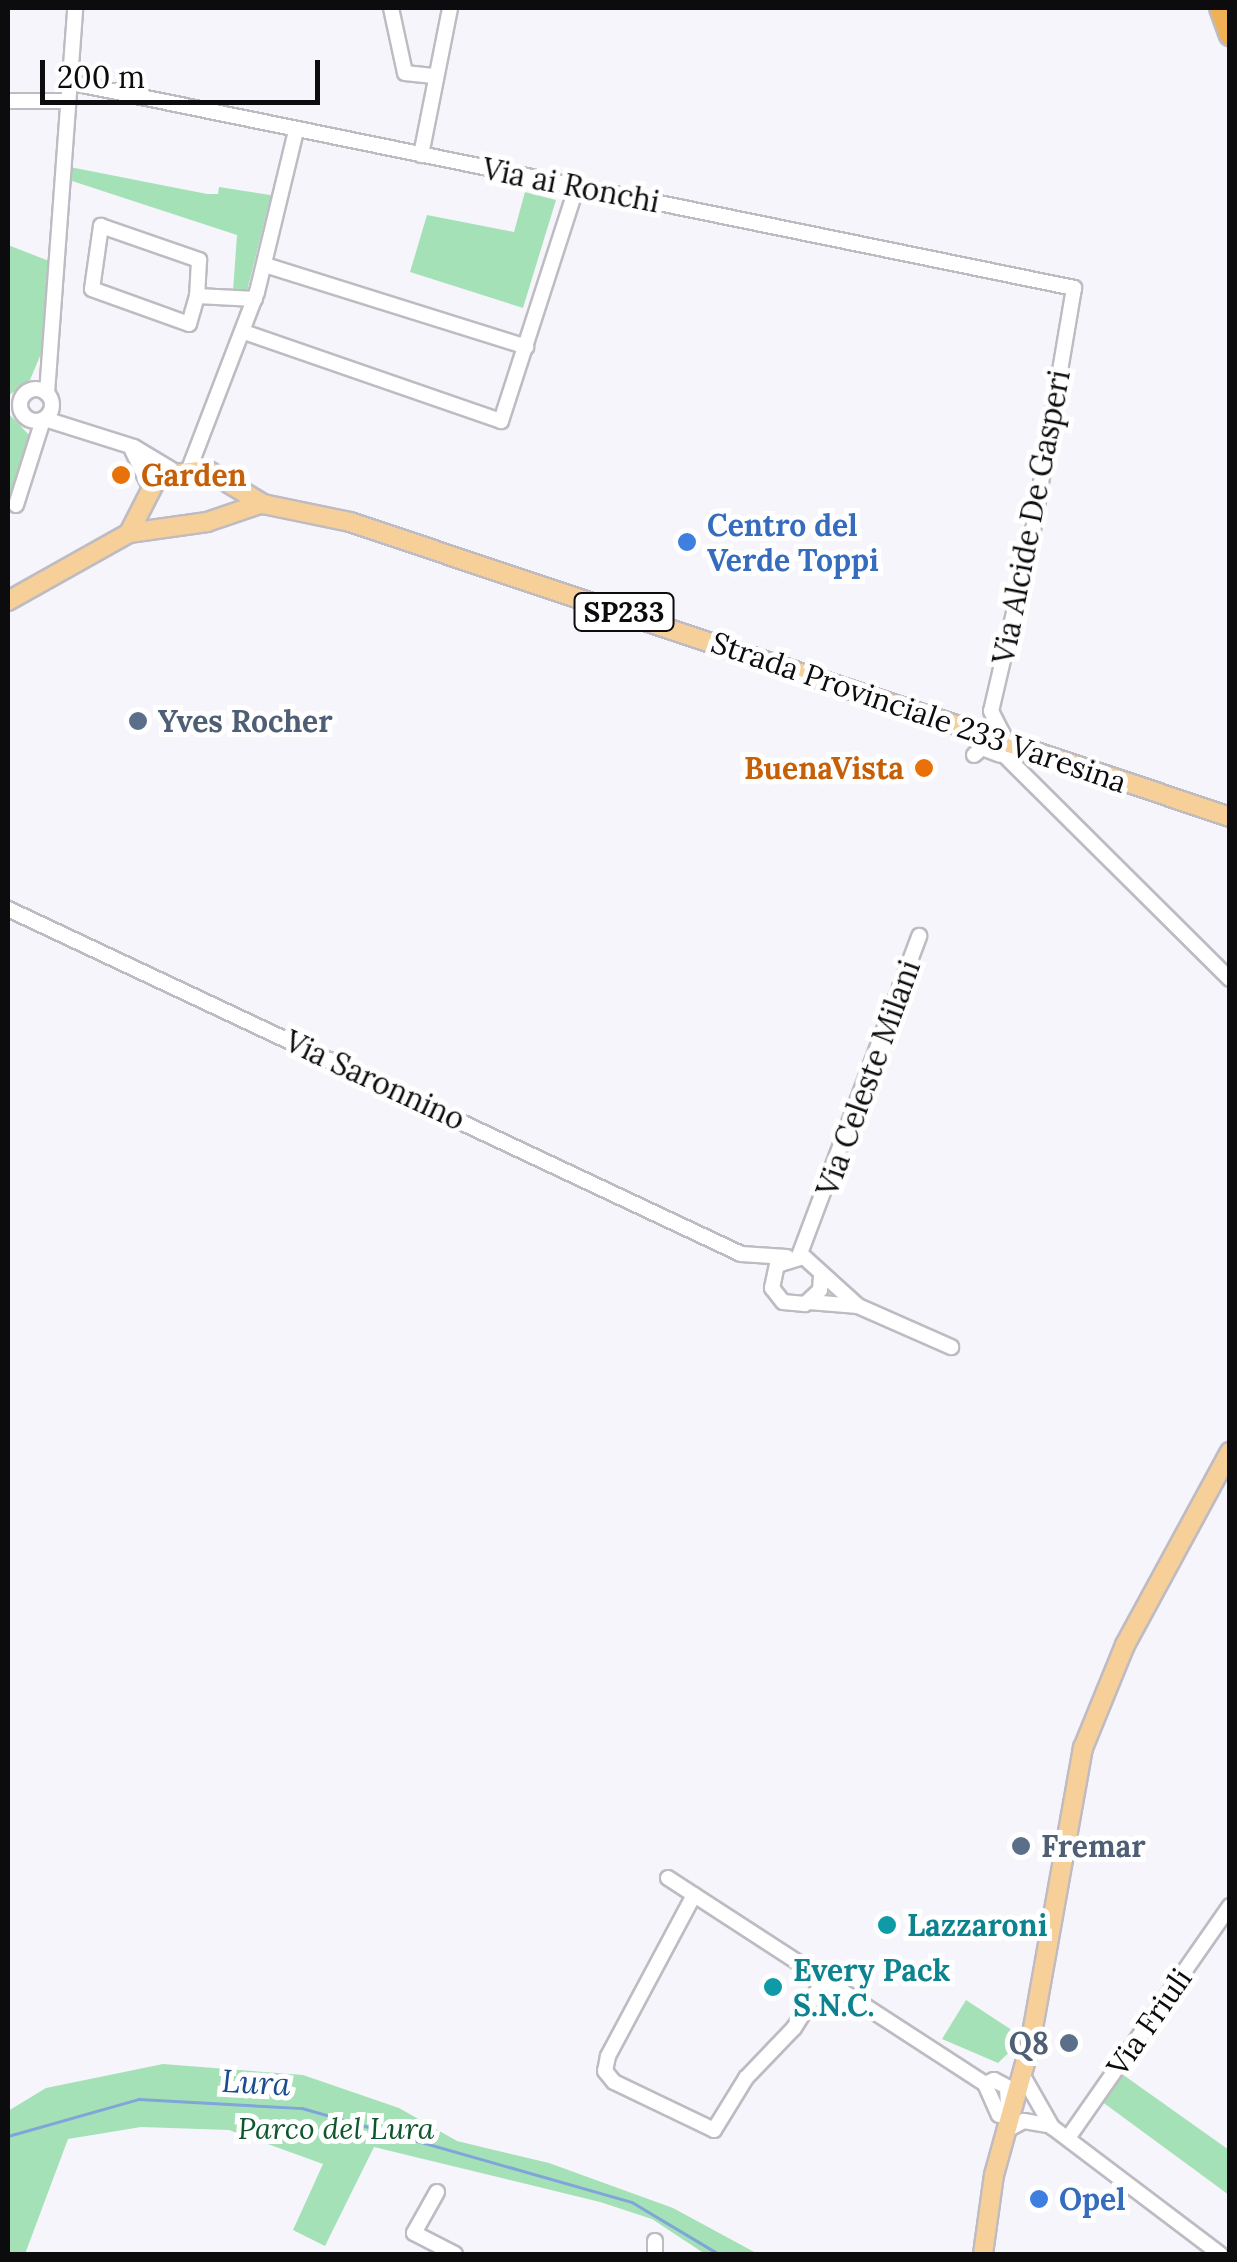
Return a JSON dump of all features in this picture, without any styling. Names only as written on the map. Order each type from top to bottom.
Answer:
[{"type":"highway","points":[[1220,8],[1230,35]]},
{"type":"main road","name":"SP233","points":[[129,533],[149,495],[181,470],[207,470],[263,504]]},
{"type":"main road","points":[[218,516],[226,500],[222,482]]},
{"type":"main road","points":[[149,495],[169,524]]},
{"type":"main road","name":"SP233","points":[[8,601],[129,533],[263,504]]},
{"type":"main road","name":"Strada Provinciale 233 Varesina","points":[[263,504],[350,522],[982,733],[1006,750],[1230,817]]},
{"type":"main road","points":[[984,2247],[1002,2123],[1030,2046],[1065,1828],[1096,1711],[1230,1452]]},
{"type":"street","points":[[16,505],[36,450],[35,411],[50,345],[75,8]]},
{"type":"street","points":[[391,8],[406,73],[436,76]]},
{"type":"street","points":[[421,155],[450,8]]},
{"type":"street","name":"Via ai Ronchi","points":[[68,82],[1074,288]]},
{"type":"street","points":[[8,101],[66,100]]},
{"type":"street","points":[[20,395],[35,411],[128,445],[181,470],[244,332],[265,264],[296,131]]},
{"type":"street","points":[[244,332],[501,421],[577,186]]},
{"type":"street","points":[[101,226],[199,260],[198,296],[189,324],[92,288],[101,226]]},
{"type":"street","points":[[265,264],[526,348]]},
{"type":"street","name":"Via Alcide De Gasperi","points":[[1074,288],[1034,530],[991,711],[1006,750],[1152,904],[1230,978]]},
{"type":"street","points":[[198,296],[255,299]]},
{"type":"street","points":[[20,395],[50,345]]},
{"type":"street","points":[[20,395],[35,411]]},
{"type":"street","points":[[128,445],[149,495]]},
{"type":"street","points":[[974,755],[982,748],[1006,750]]},
{"type":"street","name":"Via Saronnino","points":[[8,909],[741,1254],[793,1257],[820,1272],[858,1306],[951,1346]]},
{"type":"street","name":"Via Celeste Milani","points":[[818,1219],[918,936]]},
{"type":"street","points":[[772,1288],[772,1273],[793,1257],[818,1219]]},
{"type":"street","points":[[809,1302],[820,1272],[818,1219]]},
{"type":"street","name":"Via Saronnino","points":[[741,1254],[791,1306],[809,1302],[858,1306]]},
{"type":"street","points":[[668,1878],[826,1977],[984,2084],[1002,2123],[1024,2121],[1052,2127]]},
{"type":"street","points":[[694,1895],[605,2071],[614,2082],[714,2130],[746,2078],[794,2028],[826,1977]]},
{"type":"street","name":"Via Friuli","points":[[1068,2138],[1230,1906]]},
{"type":"street","points":[[984,2084],[994,2080],[1015,2082],[1052,2127],[1220,2254]]},
{"type":"street","points":[[436,2192],[414,2232],[455,2254]]},
{"type":"green space","points":[[70,167],[207,194],[218,194],[219,187],[277,196],[275,208],[268,207],[247,291],[233,291],[237,235],[69,180]]},
{"type":"green space","points":[[525,192],[556,200],[523,308],[410,272],[427,215],[514,232]]},
{"type":"green space","points":[[8,245],[49,261],[43,349],[30,380],[8,396]]},
{"type":"green space","points":[[8,413],[30,436],[8,500]]},
{"type":"green space","points":[[966,2000],[1024,2038],[998,2063],[942,2039]]},
{"type":"green space","name":"Parco del Lura","points":[[163,2064],[303,2075],[399,2108],[457,2141],[549,2163],[673,2208],[758,2254],[705,2254],[652,2219],[600,2202],[374,2147],[325,2246],[293,2230],[323,2164],[229,2130],[141,2127],[68,2139],[25,2254],[8,2254],[8,2111],[46,2088]]},
{"type":"green space","points":[[1122,2074],[1229,2150],[1229,2195],[1101,2101]]},
{"type":"waterway","name":"Lura","points":[[8,2136],[139,2099],[302,2108],[632,2202],[719,2254]]},
{"type":"place","name":"Garden","points":[[121,475]]},
{"type":"place","name":"Centro del Verde Toppi","points":[[687,542]]},
{"type":"place","name":"Yves Rocher","points":[[138,721]]},
{"type":"place","name":"BuenaVista","points":[[924,768]]},
{"type":"place","name":"Fremar","points":[[1021,1846]]},
{"type":"place","name":"Lazzaroni","points":[[887,1925]]},
{"type":"place","name":"Every Pack S.N.C.","points":[[773,1987]]},
{"type":"place","name":"Q8","points":[[1069,2043]]},
{"type":"place","name":"Opel","points":[[1039,2199]]}]
